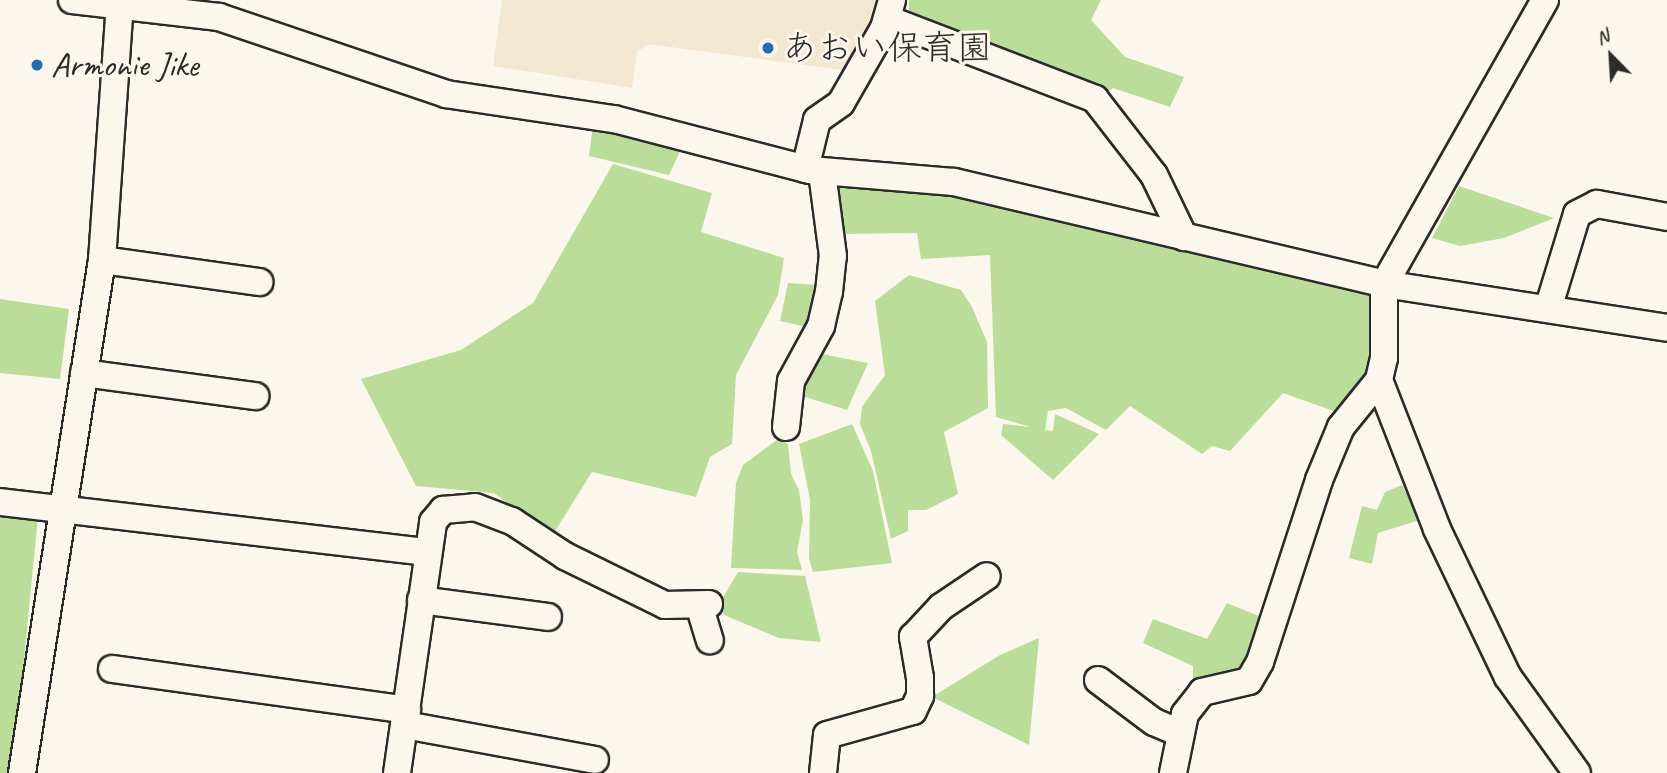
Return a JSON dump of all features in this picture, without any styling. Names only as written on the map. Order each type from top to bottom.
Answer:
[{"type":"street","points":[[72,0],[120,2],[219,17],[446,94],[614,119],[814,170],[954,182],[1384,284],[1667,328]]},
{"type":"street","points":[[1173,773],[1185,714],[1202,692],[1249,681],[1260,662],[1319,480],[1341,427],[1379,380],[1384,358],[1384,284],[1545,0]]},
{"type":"street","points":[[22,773],[60,511],[102,260],[120,2]]},
{"type":"street","points":[[786,428],[791,381],[821,326],[830,292],[833,256],[814,170],[817,120],[841,103],[889,9],[1094,99],[1154,175],[1184,237]]},
{"type":"street","points":[[1548,309],[1577,214],[1597,204],[1667,217]]},
{"type":"street","points":[[102,260],[259,282]]},
{"type":"street","points":[[84,373],[255,396]]},
{"type":"street","points":[[1379,380],[1437,529],[1508,677],[1577,773]]},
{"type":"street","points":[[0,502],[428,552]]},
{"type":"street","points":[[397,773],[433,522],[443,510],[475,507],[512,521],[565,556],[665,605],[704,605],[710,640]]},
{"type":"street","points":[[822,773],[827,736],[912,711],[920,696],[920,678],[913,637],[942,607],[987,576]]},
{"type":"street","points":[[421,600],[548,617]]},
{"type":"street","points":[[112,669],[406,717],[595,760]]},
{"type":"street","points":[[1098,680],[1154,722],[1181,733]]},
{"type":"shaded area","name":"あおい保育園","points":[[502,0],[881,0],[880,19],[853,54],[850,71],[648,44],[637,52],[632,88],[493,66]]},
{"type":"green space","points":[[909,0],[1101,0],[1091,20],[1125,57],[1184,77],[1170,107],[1113,88],[1108,92],[909,11]]},
{"type":"green space","points":[[593,125],[683,145],[669,175],[589,156]]},
{"type":"green space","points":[[613,164],[712,193],[701,232],[784,258],[778,295],[736,375],[732,444],[710,457],[696,497],[592,472],[552,536],[494,493],[416,486],[361,379],[461,350],[533,303]]},
{"type":"green space","points":[[829,179],[951,186],[1373,291],[1367,379],[1342,414],[1283,393],[1230,451],[1212,446],[1202,454],[1130,406],[1106,430],[1066,408],[1048,411],[1045,430],[1053,431],[1055,414],[1099,434],[1053,480],[1001,435],[1003,424],[1031,427],[996,417],[990,255],[921,259],[917,233],[840,234]]},
{"type":"green space","points":[[1459,186],[1554,218],[1504,238],[1460,246],[1432,238]]},
{"type":"green space","points":[[909,275],[961,290],[972,307],[987,342],[988,408],[944,432],[958,494],[926,510],[908,510],[908,531],[891,539],[871,451],[860,424],[862,407],[885,375],[875,301]]},
{"type":"green space","points":[[788,283],[820,285],[811,328],[780,321]]},
{"type":"green space","points":[[0,299],[69,309],[60,379],[0,373]]},
{"type":"green space","points":[[816,353],[868,363],[847,410],[799,395]]},
{"type":"green space","points":[[852,424],[873,471],[892,563],[813,572],[809,559],[810,500],[799,444]]},
{"type":"green space","points":[[778,439],[788,444],[791,474],[799,490],[803,520],[797,552],[802,570],[731,568],[736,483],[743,465]]},
{"type":"green space","points":[[1402,485],[1420,520],[1378,533],[1372,564],[1349,558],[1362,506],[1377,510],[1385,492]]},
{"type":"green space","points":[[0,511],[38,516],[13,773],[0,773]]},
{"type":"green space","points":[[738,572],[805,576],[821,642],[779,638],[724,615],[719,604]]},
{"type":"green space","points":[[1227,603],[1271,621],[1244,679],[1193,679],[1193,666],[1143,643],[1153,619],[1207,639]]},
{"type":"green space","points":[[1039,638],[1029,745],[932,697],[1000,655]]},
{"type":"place","name":"あおい保育園","points":[[768,48]]},
{"type":"place","name":"Armonie Jike","points":[[37,65]]}]
